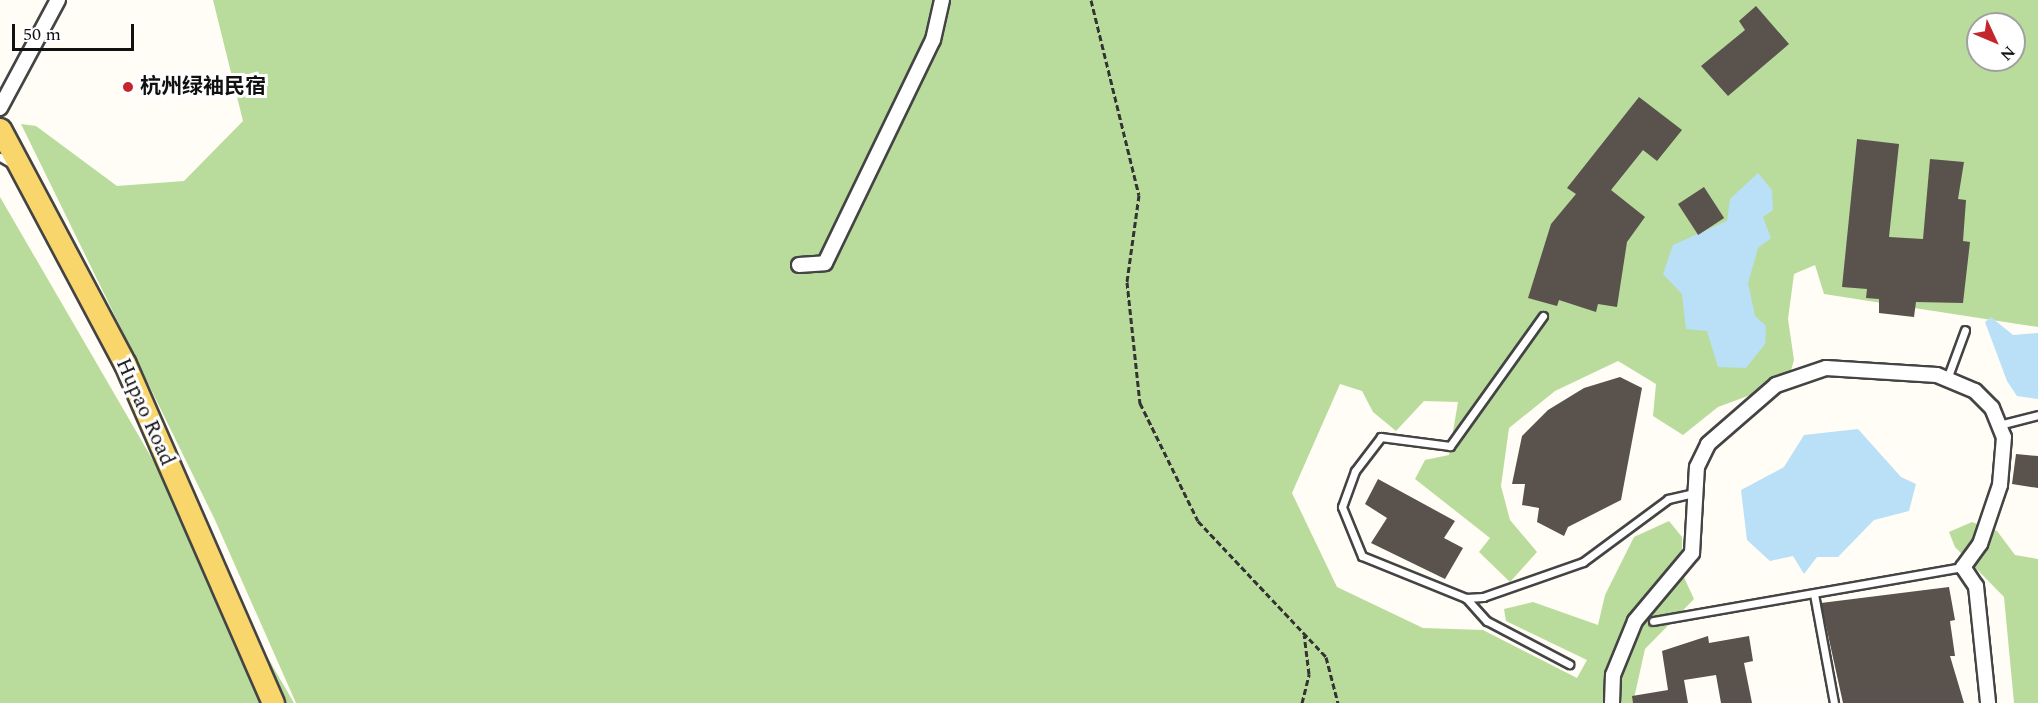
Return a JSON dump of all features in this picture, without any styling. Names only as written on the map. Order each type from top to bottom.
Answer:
[{"type":"main road","name":"Hupao Road","points":[[0,129],[125,363],[273,703]]},
{"type":"street","points":[[0,108],[58,0]]},
{"type":"street","points":[[799,265],[825,263],[933,40],[942,0]]},
{"type":"street","points":[[1612,703],[1613,675],[1635,621],[1692,553],[1696,467],[1707,444],[1776,385],[1826,368],[1947,380],[1975,391],[1992,408],[2004,436],[2000,485],[1980,544],[1963,567],[1976,586],[1988,703]]},
{"type":"lane","points":[[0,157],[20,169]]},
{"type":"lane","points":[[1543,316],[1450,446],[1381,437],[1355,471],[1342,507],[1362,556],[1466,598],[1488,621],[1569,664]]},
{"type":"lane","points":[[1947,380],[1965,330]]},
{"type":"lane","points":[[1999,425],[2038,416]]},
{"type":"lane","points":[[1466,598],[1583,562],[1668,499],[1695,493]]},
{"type":"lane","points":[[1653,621],[1963,567]]},
{"type":"lane","points":[[1814,594],[1834,703]]},
{"type":"path","points":[[1091,0],[1138,195],[1128,282],[1140,403],[1198,521],[1326,657],[1338,703]]},
{"type":"path","points":[[1302,703],[1309,674],[1304,633]]},
{"type":"green space","points":[[213,0],[2038,0],[2038,327],[1824,294],[1815,265],[1794,274],[1788,319],[1794,360],[1788,381],[1718,407],[1683,435],[1653,416],[1656,384],[1618,361],[1555,391],[1509,428],[1501,486],[1510,520],[1537,552],[1510,582],[1479,552],[1490,538],[1415,479],[1425,460],[1449,455],[1458,402],[1424,401],[1396,431],[1373,412],[1362,391],[1340,384],[1292,493],[1337,587],[1423,628],[1483,630],[1577,678],[1587,660],[1506,621],[1504,609],[1533,602],[1598,625],[1605,595],[1634,537],[1669,521],[1682,537],[1682,573],[1694,599],[1645,649],[1633,703],[296,703],[215,520],[21,124],[36,126],[117,186],[184,181],[243,121]]},
{"type":"green space","points":[[0,197],[294,703],[0,703]]},
{"type":"green space","points":[[1972,522],[1997,531],[2015,555],[2038,559],[2038,703],[2014,703],[2004,597],[1955,547],[1949,532]]},
{"type":"water","points":[[1758,173],[1772,190],[1773,210],[1763,217],[1771,238],[1758,248],[1748,283],[1755,316],[1766,326],[1765,344],[1746,368],[1718,367],[1707,331],[1686,329],[1682,294],[1663,274],[1673,245],[1727,221],[1730,199]]},
{"type":"water","points":[[1991,317],[2013,335],[2038,333],[2038,399],[2017,396],[2007,381],[1985,322]]},
{"type":"water","points":[[1858,429],[1901,477],[1916,484],[1909,511],[1874,520],[1838,557],[1817,557],[1804,574],[1793,556],[1770,561],[1747,540],[1741,490],[1784,467],[1804,435]]},
{"type":"building","points":[[1756,6],[1789,44],[1728,96],[1701,66],[1745,30],[1739,21]]},
{"type":"building","points":[[1639,97],[1682,130],[1657,161],[1643,150],[1611,190],[1645,217],[1627,242],[1617,307],[1598,304],[1596,312],[1559,300],[1557,306],[1528,298],[1551,224],[1576,194],[1567,188]]},
{"type":"building","points":[[1857,139],[1899,144],[1889,237],[1923,239],[1930,159],[1964,162],[1958,199],[1966,200],[1963,241],[1970,242],[1963,303],[1916,302],[1914,317],[1879,313],[1879,299],[1866,298],[1867,289],[1842,287]]},
{"type":"building","points":[[1704,187],[1724,218],[1698,235],[1678,204]]},
{"type":"building","points":[[1620,377],[1642,388],[1621,500],[1568,527],[1564,536],[1537,522],[1539,508],[1522,505],[1525,484],[1512,484],[1522,436],[1548,410],[1584,388]]},
{"type":"building","points":[[2016,454],[2038,456],[2038,488],[2012,484]]},
{"type":"building","points":[[1378,479],[1455,521],[1444,538],[1463,548],[1445,579],[1371,543],[1387,518],[1365,504]]},
{"type":"building","points":[[1949,587],[1955,620],[1950,621],[1955,656],[1950,656],[1964,703],[1843,703],[1821,603]]},
{"type":"building","points":[[1708,636],[1709,643],[1749,636],[1753,661],[1744,663],[1752,703],[1721,703],[1716,675],[1684,680],[1688,703],[1633,703],[1632,696],[1668,690],[1662,651]]},
{"type":"place","name":"杭州绿袖民宿","points":[[128,87]]}]
